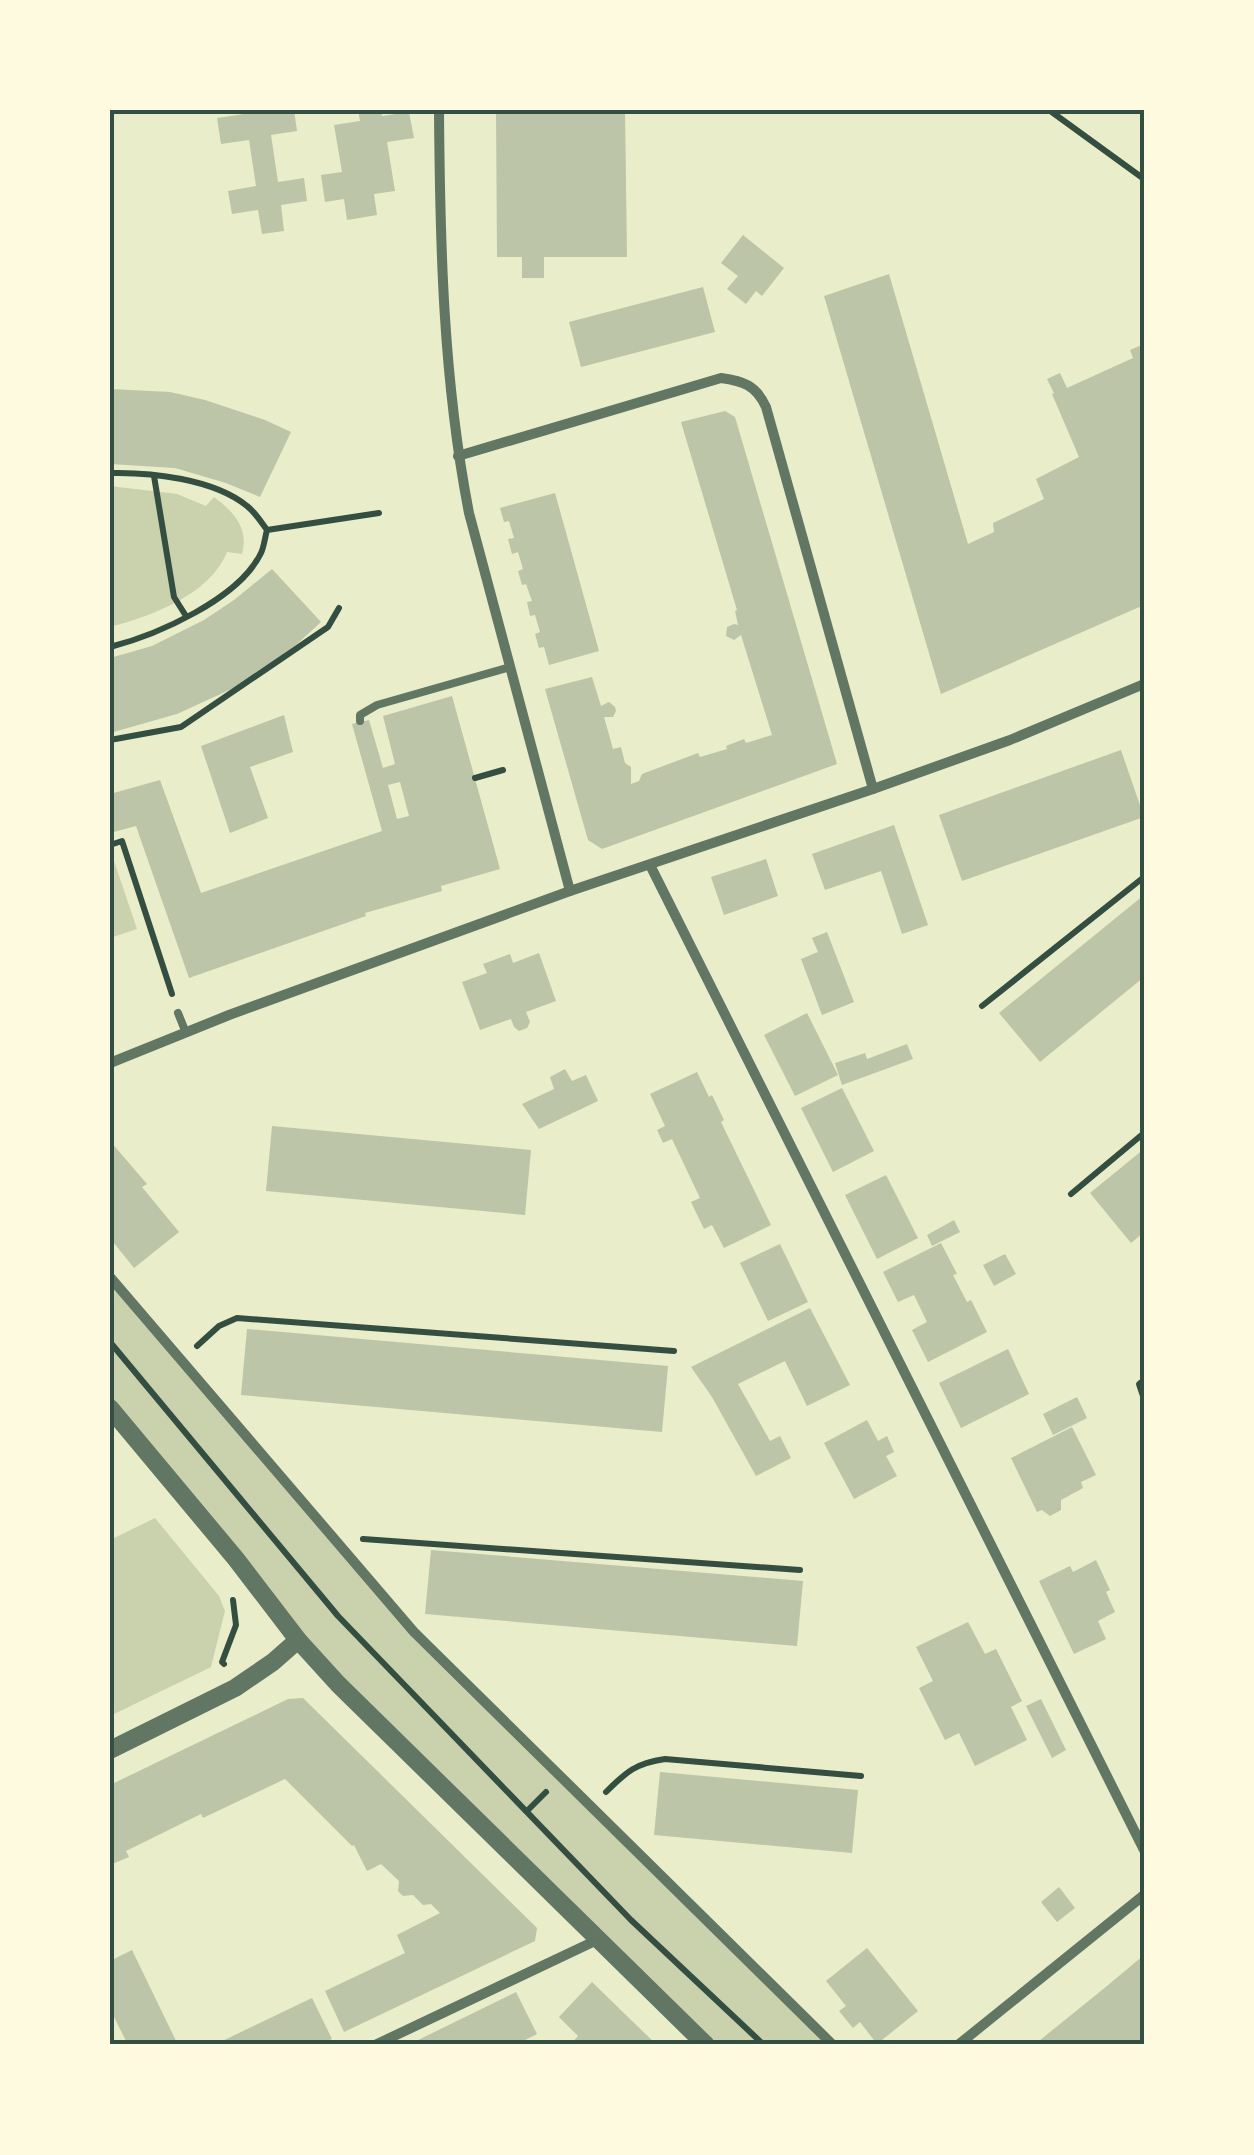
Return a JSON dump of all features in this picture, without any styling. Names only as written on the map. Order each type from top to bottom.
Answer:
[{"type":"street","points":[[438,110],[440,256],[458,456],[469,512],[570,891]]},
{"type":"street","points":[[458,456],[721,378],[740,380],[754,388],[766,407],[873,789]]},
{"type":"street","points":[[110,1063],[570,891],[1010,740],[1144,684]]},
{"type":"street","points":[[650,865],[1142,1847]]},
{"type":"street","points":[[110,1277],[414,1632],[833,2045]]},
{"type":"street","points":[[110,1408],[338,1684],[706,2045]]},
{"type":"street","points":[[110,1750],[234,1688],[298,1640]]},
{"type":"street","points":[[958,2045],[1144,1896]]},
{"type":"street","points":[[375,2045],[596,1940]]},
{"type":"lane","points":[[360,722],[360,715],[377,705],[510,667]]},
{"type":"lane","points":[[178,1014],[186,1032]]},
{"type":"path","points":[[1049,110],[1144,179]]},
{"type":"path","points":[[110,473],[192,482],[223,492],[248,506],[267,530]]},
{"type":"path","points":[[154,476],[174,597],[186,616]]},
{"type":"path","points":[[267,530],[378,513]]},
{"type":"path","points":[[110,647],[138,640],[217,598],[244,577],[261,553],[267,530]]},
{"type":"path","points":[[110,740],[180,727],[328,627],[339,608]]},
{"type":"path","points":[[475,778],[504,770]]},
{"type":"path","points":[[110,844],[122,841],[178,1014]]},
{"type":"path","points":[[982,1006],[1144,877]]},
{"type":"path","points":[[1071,1194],[1144,1133]]},
{"type":"path","points":[[182,1360],[219,1326],[237,1318],[674,1352]]},
{"type":"path","points":[[110,1342],[338,1616],[631,1920],[764,2045]]},
{"type":"path","points":[[1144,1380],[1139,1384],[1144,1399]]},
{"type":"path","points":[[332,1536],[800,1570]]},
{"type":"path","points":[[226,1590],[234,1601],[236,1625],[222,1662],[234,1688]]},
{"type":"path","points":[[591,1806],[626,1773],[644,1762],[665,1758],[861,1776]]},
{"type":"green space","points":[[110,486],[177,494],[206,506],[214,497],[238,521],[243,536],[242,554],[227,552],[207,580],[178,602],[110,627]]},
{"type":"green space","points":[[110,855],[137,929],[110,938]]},
{"type":"green space","points":[[110,1277],[414,1633],[833,2045],[706,2045],[338,1684],[110,1408]]},
{"type":"green space","points":[[155,1518],[219,1596],[225,1611],[211,1667],[110,1716],[110,1540]]},
{"type":"building","points":[[244,110],[294,110],[297,131],[271,135],[278,182],[304,178],[307,201],[281,205],[284,231],[262,234],[258,210],[232,214],[228,191],[256,186],[249,140],[221,144],[217,118],[244,114]]},
{"type":"building","points":[[358,110],[381,110],[382,116],[409,112],[414,138],[387,142],[395,191],[374,194],[377,215],[347,220],[344,199],[325,202],[321,175],[342,172],[334,125],[360,121]]},
{"type":"building","points":[[496,110],[625,110],[627,257],[544,257],[544,278],[522,278],[522,257],[497,257]]},
{"type":"building","points":[[743,235],[784,268],[762,296],[756,291],[746,304],[727,289],[738,276],[721,263]]},
{"type":"building","points":[[889,274],[968,544],[994,532],[993,523],[1044,499],[1036,479],[1079,457],[1047,379],[1060,373],[1067,388],[1133,358],[1130,350],[1144,344],[1144,605],[941,694],[824,296]]},
{"type":"building","points":[[703,287],[715,332],[581,367],[569,322]]},
{"type":"building","points":[[110,389],[170,392],[205,400],[291,432],[260,497],[175,468],[110,464]]},
{"type":"building","points":[[725,411],[735,417],[837,764],[602,849],[588,840],[545,689],[592,677],[601,706],[609,702],[615,707],[613,717],[604,717],[613,749],[621,747],[625,763],[631,767],[631,784],[639,781],[642,774],[698,753],[700,757],[744,739],[746,743],[772,735],[741,635],[734,640],[726,636],[727,627],[738,625],[737,610],[681,422]]},
{"type":"building","points":[[555,493],[599,651],[549,665],[535,634],[540,632],[535,615],[530,616],[527,602],[532,601],[518,571],[523,569],[518,552],[512,554],[508,539],[514,538],[509,521],[504,522],[500,508]]},
{"type":"building","points":[[272,569],[321,622],[240,685],[177,714],[110,733],[110,658],[152,646],[204,620]]},
{"type":"building","points":[[452,696],[500,869],[441,886],[442,891],[365,913],[366,916],[189,978],[136,826],[110,833],[110,794],[160,780],[201,893],[382,831],[352,724],[369,720],[383,768],[395,764],[383,716]],"holes":[[[400,782],[409,816],[397,819],[388,785]]]},
{"type":"building","points":[[284,715],[293,752],[250,767],[268,818],[230,833],[201,746]]},
{"type":"building","points":[[1121,750],[1144,817],[962,881],[939,815]]},
{"type":"building","points":[[894,825],[928,925],[902,934],[881,871],[825,890],[812,854]]},
{"type":"building","points":[[766,859],[778,896],[724,915],[711,877]]},
{"type":"building","points":[[1144,895],[1144,977],[1040,1062],[999,1013]]},
{"type":"building","points":[[827,932],[854,1002],[822,1015],[801,959],[818,952],[812,938]]},
{"type":"building","points":[[539,953],[556,1001],[526,1012],[530,1022],[527,1028],[519,1031],[511,1019],[480,1030],[462,982],[487,973],[483,964],[510,954],[513,963]]},
{"type":"building","points":[[807,1013],[838,1075],[795,1096],[764,1035]]},
{"type":"building","points":[[907,1044],[913,1059],[842,1085],[835,1063],[865,1053],[867,1059]]},
{"type":"building","points":[[565,1069],[572,1081],[586,1075],[598,1101],[539,1129],[522,1104],[554,1089],[550,1077]]},
{"type":"building","points":[[697,1072],[709,1097],[712,1095],[771,1225],[724,1248],[712,1225],[704,1229],[691,1202],[700,1198],[672,1139],[663,1143],[657,1130],[665,1126],[650,1094]]},
{"type":"building","points":[[842,1088],[874,1151],[833,1172],[801,1108]]},
{"type":"building","points":[[272,1126],[531,1150],[525,1215],[266,1191]]},
{"type":"building","points":[[110,1141],[147,1184],[142,1187],[179,1232],[134,1268],[110,1238]]},
{"type":"building","points":[[1144,1149],[1144,1232],[1131,1243],[1090,1193]]},
{"type":"building","points":[[886,1175],[918,1238],[877,1259],[845,1195]]},
{"type":"building","points":[[954,1220],[960,1232],[932,1246],[927,1235]]},
{"type":"building","points":[[941,1243],[957,1274],[953,1275],[987,1332],[928,1362],[912,1330],[927,1322],[914,1295],[898,1302],[883,1272]]},
{"type":"building","points":[[780,1244],[808,1302],[768,1321],[740,1263]]},
{"type":"building","points":[[1005,1254],[1016,1274],[994,1286],[983,1265]]},
{"type":"building","points":[[810,1308],[850,1385],[807,1406],[785,1361],[738,1384],[770,1441],[780,1436],[791,1458],[756,1476],[691,1367]]},
{"type":"building","points":[[247,1329],[668,1366],[662,1432],[241,1395]]},
{"type":"building","points":[[1008,1349],[1029,1394],[961,1428],[939,1383]]},
{"type":"building","points":[[1077,1397],[1087,1418],[1053,1435],[1043,1414]]},
{"type":"building","points":[[867,1420],[878,1441],[887,1436],[894,1452],[886,1456],[897,1476],[854,1499],[824,1443]]},
{"type":"building","points":[[1072,1427],[1096,1475],[1081,1482],[1083,1488],[1061,1500],[1061,1510],[1050,1516],[1042,1510],[1037,1512],[1011,1458]]},
{"type":"building","points":[[431,1550],[803,1581],[797,1646],[425,1614]]},
{"type":"building","points":[[1096,1560],[1115,1612],[1098,1621],[1106,1639],[1074,1654],[1039,1581],[1070,1566],[1073,1572]]},
{"type":"building","points":[[968,1622],[985,1654],[996,1649],[1022,1701],[1011,1707],[1027,1740],[975,1766],[959,1733],[945,1740],[919,1688],[933,1681],[916,1647]]},
{"type":"building","points":[[303,1698],[537,1928],[535,1941],[344,2032],[325,1991],[405,1953],[397,1935],[440,1913],[413,1895],[403,1896],[398,1891],[399,1881],[381,1864],[367,1871],[354,1845],[285,1779],[203,1818],[201,1814],[126,1851],[129,1857],[110,1865],[110,1785],[288,1699]]},
{"type":"building","points":[[1041,1699],[1066,1750],[1052,1758],[1026,1706]]},
{"type":"building","points":[[660,1772],[858,1790],[852,1853],[654,1835]]},
{"type":"building","points":[[1059,1887],[1075,1908],[1057,1922],[1041,1902]]},
{"type":"building","points":[[867,1948],[918,2011],[877,2044],[860,2022],[853,2028],[839,2011],[846,2006],[826,1981]]},
{"type":"building","points":[[132,1950],[178,2045],[128,2045],[110,2009],[110,1961]]},
{"type":"building","points":[[1144,1955],[1144,2045],[1034,2045],[1107,1986]]},
{"type":"building","points":[[592,1982],[657,2045],[570,2045],[578,2036],[559,2017]]},
{"type":"building","points":[[516,1992],[537,2034],[515,2045],[408,2045]]},
{"type":"building","points":[[312,1998],[332,2039],[318,2045],[214,2045]]}]
